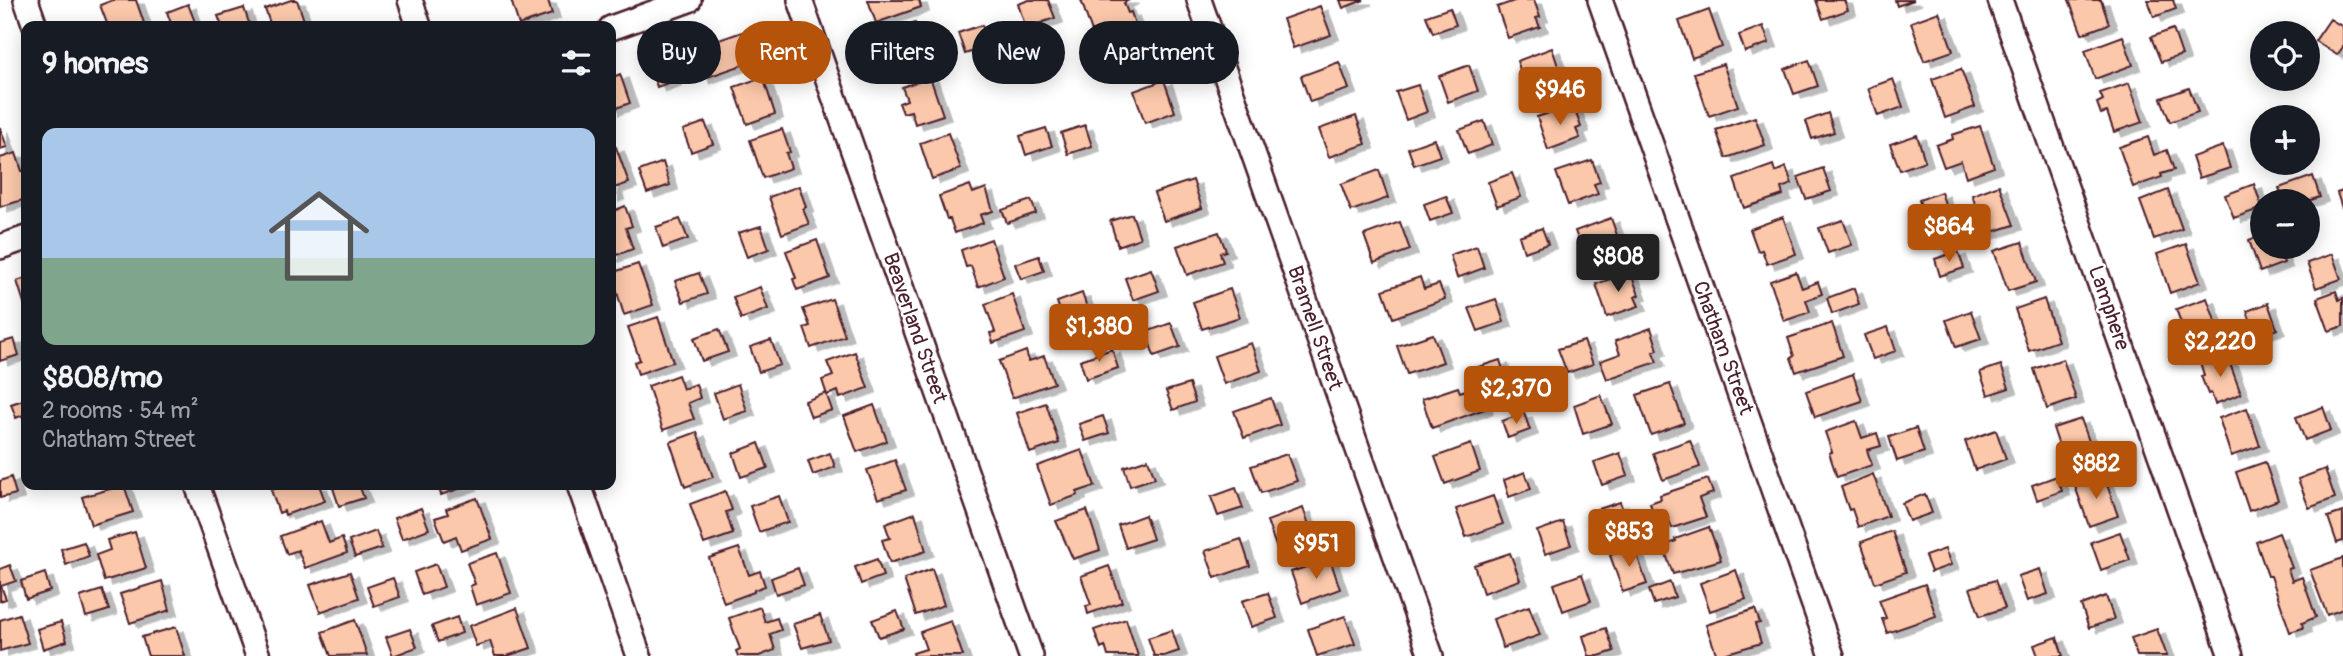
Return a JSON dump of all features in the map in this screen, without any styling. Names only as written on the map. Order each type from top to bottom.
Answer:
[{"type":"street","points":[[26,0],[33,21]]},
{"type":"street","points":[[410,0],[417,21]]},
{"type":"street","points":[[616,26],[689,0]]},
{"type":"street","name":"Beaverland Street","points":[[800,0],[1031,656]]},
{"type":"street","name":"Bramell Street","points":[[1199,0],[1431,656]]},
{"type":"street","name":"Chatham Street","points":[[1600,0],[1832,656]]},
{"type":"street","name":"Lamphere","points":[[2000,0],[2231,656]]},
{"type":"street","points":[[0,247],[21,240]]},
{"type":"street","points":[[199,490],[258,656]]},
{"type":"street","points":[[581,490],[639,656]]},
{"type":"building","points":[[113,0],[136,0],[143,21],[106,21],[100,5]]},
{"type":"building","points":[[297,0],[304,21],[269,21],[265,9]]},
{"type":"building","points":[[511,0],[548,0],[552,14],[531,21],[518,21]]},
{"type":"building","points":[[868,0],[919,0],[921,7],[875,21]]},
{"type":"building","points":[[1029,0],[1048,0],[1055,18],[1046,21],[1024,21],[1018,4]]},
{"type":"building","points":[[1081,0],[1129,0],[1124,3],[1134,21],[1088,21]]},
{"type":"building","points":[[1340,0],[1364,0],[1343,8]]},
{"type":"building","points":[[1517,0],[1534,0],[1540,17],[1536,18],[1540,27],[1508,38],[1497,7]]},
{"type":"building","points":[[1816,0],[1844,0],[1848,10],[1823,19]]},
{"type":"building","points":[[1895,0],[1914,0],[1897,6]]},
{"type":"building","points":[[2069,0],[2101,0],[2109,24],[2082,34]]},
{"type":"building","points":[[2148,0],[2173,0],[2176,9],[2154,17]]},
{"type":"building","points":[[188,4],[195,21],[170,21],[167,12]]},
{"type":"building","points":[[1320,6],[1331,35],[1293,48],[1283,19]]},
{"type":"building","points":[[244,8],[248,21],[220,21],[218,16]]},
{"type":"building","points":[[1450,8],[1456,25],[1433,33],[1426,16]]},
{"type":"building","points":[[1709,10],[1722,47],[1692,58],[1679,21]]},
{"type":"building","points":[[1939,12],[1953,51],[1924,61],[1911,22]]},
{"type":"building","points":[[2330,19],[2343,27],[2343,47],[2337,55],[2320,44],[2320,34]]},
{"type":"building","points":[[1763,26],[1769,43],[1745,52],[1739,35]]},
{"type":"building","points":[[972,28],[972,52],[965,54],[958,33]]},
{"type":"building","points":[[2173,29],[2182,55],[2161,62],[2151,37]]},
{"type":"building","points":[[735,34],[735,68],[721,72],[721,39]]},
{"type":"building","points":[[2123,36],[2133,65],[2095,79],[2085,50]]},
{"type":"building","points":[[1552,48],[1560,72],[1550,75],[1554,84],[1528,93],[1517,61]]},
{"type":"building","points":[[1809,60],[1818,86],[1794,94],[1785,69]]},
{"type":"building","points":[[1339,62],[1349,89],[1310,102],[1301,76]]},
{"type":"building","points":[[1723,64],[1738,106],[1709,116],[1694,73]]},
{"type":"building","points":[[1469,65],[1478,91],[1448,102],[1439,76]]},
{"type":"building","points":[[1961,69],[1975,107],[1945,118],[1932,79]]},
{"type":"building","points":[[620,74],[630,103],[616,108],[616,76]]},
{"type":"building","points":[[1893,79],[1903,107],[1878,116],[1868,88]]},
{"type":"building","points":[[2129,83],[2143,122],[2114,132],[2107,112],[2101,114],[2097,103],[2103,100],[2100,93]]},
{"type":"building","points":[[743,84],[765,84],[775,114],[747,124],[734,87]]},
{"type":"building","points":[[910,84],[932,84],[943,115],[915,124],[911,111],[903,113],[899,103],[907,100],[902,87]]},
{"type":"building","points":[[1153,84],[1165,84],[1175,112],[1145,123],[1134,91]]},
{"type":"building","points":[[1418,85],[1427,112],[1406,120],[1396,92]]},
{"type":"building","points":[[2189,88],[2198,112],[2170,122],[2161,98]]},
{"type":"building","points":[[1573,105],[1581,127],[1576,129],[1580,138],[1548,150],[1537,117]]},
{"type":"building","points":[[1828,113],[1834,132],[1812,139],[1806,121]]},
{"type":"building","points":[[1356,116],[1366,144],[1329,157],[1319,129]]},
{"type":"building","points":[[1755,117],[1765,145],[1726,158],[1716,130]]},
{"type":"building","points":[[1484,121],[1492,145],[1468,154],[1459,130]]},
{"type":"building","points":[[705,122],[713,144],[691,152],[683,130]]},
{"type":"building","points":[[1085,125],[1092,146],[1068,154],[1061,133]]},
{"type":"building","points":[[1980,126],[1994,167],[1966,177],[1961,161],[1944,167],[1936,145],[1953,139],[1952,135]]},
{"type":"building","points":[[0,127],[7,147],[0,149]]},
{"type":"building","points":[[1046,128],[1052,146],[1026,155],[1020,136]]},
{"type":"building","points":[[782,129],[790,152],[786,153],[791,168],[763,178],[750,140]]},
{"type":"building","points":[[948,133],[961,169],[932,179],[920,143]]},
{"type":"building","points":[[1917,135],[1925,161],[1900,170],[1890,144]]},
{"type":"building","points":[[2148,137],[2154,155],[2167,150],[2174,170],[2133,187],[2119,147]]},
{"type":"building","points":[[1434,139],[1440,156],[1414,165],[1408,148]]},
{"type":"building","points":[[2223,146],[2230,168],[2199,178],[2192,157]]},
{"type":"building","points":[[616,147],[629,183],[616,187]]},
{"type":"building","points":[[16,153],[21,168],[21,201],[0,207],[0,158]]},
{"type":"building","points":[[1592,160],[1600,182],[1594,184],[1598,194],[1568,205],[1556,172]]},
{"type":"building","points":[[663,162],[670,185],[647,193],[639,171]]},
{"type":"building","points":[[1773,165],[1775,172],[1786,167],[1792,184],[1781,188],[1783,195],[1744,208],[1734,179]]},
{"type":"building","points":[[1823,168],[1831,191],[1806,199],[1798,177]]},
{"type":"building","points":[[1379,170],[1388,198],[1351,211],[1341,184]]},
{"type":"building","points":[[1512,173],[1521,197],[1497,206],[1488,182]]},
{"type":"building","points":[[2313,176],[2317,189],[2279,189]]},
{"type":"building","points":[[1193,180],[1202,208],[1164,221],[1154,193]]},
{"type":"building","points":[[2254,184],[2256,189],[2250,189],[2250,212],[2234,218],[2225,195]]},
{"type":"building","points":[[970,185],[973,193],[986,188],[993,211],[980,215],[983,223],[955,233],[939,196]]},
{"type":"building","points":[[1999,185],[2014,225],[1986,234],[1972,195]]},
{"type":"building","points":[[799,186],[809,224],[782,234],[769,197]]},
{"type":"building","points":[[2168,190],[2182,229],[2154,239],[2140,201]]},
{"type":"building","points":[[2343,191],[2343,208],[2342,208],[2337,193]]},
{"type":"building","points":[[1941,192],[1949,216],[1927,224],[1919,200]]},
{"type":"building","points":[[1446,196],[1453,213],[1430,221],[1424,204]]},
{"type":"building","points":[[1031,200],[1036,213],[1007,223],[1002,210]]},
{"type":"building","points":[[625,206],[632,226],[626,228],[633,249],[616,255],[616,210]]},
{"type":"building","points":[[1132,214],[1140,238],[1118,246],[1110,221]]},
{"type":"building","points":[[1783,217],[1796,254],[1767,264],[1762,250],[1758,251],[1750,229]]},
{"type":"building","points":[[1611,218],[1618,238],[1614,239],[1619,252],[1587,263],[1575,231]]},
{"type":"building","points":[[680,219],[688,239],[663,248],[656,227]]},
{"type":"building","points":[[1843,220],[1852,245],[1828,253],[1819,228]]},
{"type":"building","points":[[1400,222],[1410,250],[1374,263],[1364,235]]},
{"type":"building","points":[[761,226],[769,249],[747,257],[738,233]]},
{"type":"building","points":[[1542,228],[1548,244],[1524,252],[1519,236]]},
{"type":"building","points":[[1219,232],[1226,251],[1220,253],[1223,262],[1187,275],[1177,246]]},
{"type":"building","points":[[991,239],[1004,277],[978,287],[971,266],[966,267],[961,250]]},
{"type":"building","points":[[817,240],[830,278],[797,290],[793,279],[796,278],[786,251]]},
{"type":"building","points":[[2022,242],[2036,282],[2008,291],[1994,251]]},
{"type":"building","points":[[2186,244],[2200,282],[2170,293],[2157,254]]},
{"type":"building","points":[[1477,246],[1484,268],[1457,278],[1450,255]]},
{"type":"building","points":[[1958,251],[1964,268],[1940,276],[1935,259]]},
{"type":"building","points":[[2332,254],[2341,279],[2316,288],[2307,263]]},
{"type":"building","points":[[1039,256],[1044,271],[1021,279],[1015,264]]},
{"type":"building","points":[[2256,259],[2282,259],[2284,263],[2260,272]]},
{"type":"building","points":[[638,264],[653,305],[624,315],[616,289],[616,271]]},
{"type":"building","points":[[1151,269],[1159,291],[1133,300],[1125,278]]},
{"type":"building","points":[[1796,272],[1802,288],[1818,282],[1822,294],[1806,300],[1810,312],[1784,321],[1770,281]]},
{"type":"building","points":[[699,273],[707,294],[683,302],[675,281]]},
{"type":"building","points":[[1631,274],[1639,295],[1635,297],[1639,306],[1607,317],[1596,284]]},
{"type":"building","points":[[1420,277],[1424,289],[1439,284],[1445,299],[1393,318],[1383,290]]},
{"type":"building","points":[[760,287],[768,309],[741,319],[733,297]]},
{"type":"building","points":[[1854,288],[1859,304],[1832,314],[1827,298]]},
{"type":"building","points":[[1230,289],[1240,317],[1202,329],[1193,302]]},
{"type":"building","points":[[2336,291],[2339,300],[2343,298],[2343,326],[2329,331],[2317,298]]},
{"type":"building","points":[[1082,293],[1090,316],[1065,325],[1057,302]]},
{"type":"building","points":[[1012,294],[1025,332],[993,343],[990,333],[995,332],[985,304]]},
{"type":"building","points":[[2207,298],[2221,337],[2190,347],[2176,309]]},
{"type":"building","points":[[832,299],[845,336],[811,348],[804,328],[810,326],[803,309]]},
{"type":"building","points":[[1496,299],[1504,322],[1478,331],[1469,308]]},
{"type":"building","points":[[2044,299],[2058,341],[2029,351],[2015,309]]},
{"type":"building","points":[[2268,303],[2277,329],[2256,336],[2247,311]]},
{"type":"building","points":[[1971,311],[1981,339],[1956,347],[1946,320]]},
{"type":"building","points":[[658,317],[673,362],[638,374],[634,362],[640,360],[628,327]]},
{"type":"building","points":[[1171,323],[1180,347],[1154,356],[1146,332]]},
{"type":"building","points":[[1832,323],[1843,356],[1796,372],[1788,338]]},
{"type":"building","points":[[1888,327],[1896,351],[1873,359],[1864,335]]},
{"type":"building","points":[[1651,328],[1658,350],[1653,352],[1657,362],[1607,379],[1600,361],[1620,354],[1615,341]]},
{"type":"building","points":[[719,329],[728,352],[702,361],[694,338]]},
{"type":"building","points":[[1433,334],[1443,362],[1407,374],[1397,346]]},
{"type":"building","points":[[14,339],[19,355],[0,361],[0,343]]},
{"type":"building","points":[[771,340],[780,365],[759,372],[750,347]]},
{"type":"building","points":[[1584,341],[1593,364],[1567,373],[1558,349]]},
{"type":"building","points":[[1251,343],[1261,371],[1224,384],[1214,356]]},
{"type":"building","points":[[1112,349],[1118,368],[1086,379],[1080,360]]},
{"type":"building","points":[[1026,351],[1029,361],[1044,356],[1054,383],[1012,398],[999,361]]},
{"type":"building","points":[[855,352],[868,388],[840,398],[838,391],[827,395],[822,380],[833,376],[827,362]]},
{"type":"building","points":[[2226,353],[2241,394],[2215,404],[2201,376],[2204,375],[2200,362]]},
{"type":"building","points":[[2063,359],[2076,399],[2047,409],[2034,369]]},
{"type":"building","points":[[1500,360],[1506,379],[1482,387],[1475,368]]},
{"type":"building","points":[[2001,365],[2009,388],[1988,395],[1980,372]]},
{"type":"building","points":[[1853,374],[1862,401],[1815,417],[1806,391]]},
{"type":"building","points":[[678,375],[683,389],[696,384],[700,398],[688,403],[694,419],[663,430],[648,386]]},
{"type":"building","points":[[738,384],[747,411],[723,419],[714,393]]},
{"type":"building","points":[[1189,384],[1195,402],[1173,410],[1166,391]]},
{"type":"building","points":[[1670,384],[1684,423],[1651,435],[1637,395]]},
{"type":"building","points":[[1477,386],[1485,409],[1432,428],[1422,399],[1458,387],[1460,392]]},
{"type":"building","points":[[826,393],[832,410],[811,417],[805,401]]},
{"type":"building","points":[[1601,395],[1612,424],[1583,434],[1574,405]]},
{"type":"building","points":[[1271,398],[1280,425],[1244,438],[1234,411]]},
{"type":"building","points":[[21,401],[21,416],[16,418],[11,404]]},
{"type":"building","points":[[1046,403],[1059,443],[1030,453],[1017,413]]},
{"type":"building","points":[[874,405],[887,441],[857,452],[844,416]]},
{"type":"building","points":[[2323,407],[2331,430],[2305,440],[2296,417]]},
{"type":"building","points":[[2247,408],[2260,446],[2231,456],[2219,418]]},
{"type":"building","points":[[1524,413],[1530,430],[1508,438],[1502,421]]},
{"type":"building","points":[[1103,416],[1109,433],[1085,441],[1079,424]]},
{"type":"building","points":[[2081,419],[2095,458],[2066,467],[2053,428]]},
{"type":"building","points":[[1856,421],[1862,438],[1877,433],[1881,446],[1867,450],[1872,465],[1837,477],[1825,432]]},
{"type":"building","points":[[1916,428],[1924,452],[1897,461],[1889,437]]},
{"type":"building","points":[[1996,430],[2006,459],[1975,470],[1965,441]]},
{"type":"building","points":[[697,432],[713,477],[685,487],[670,442]]},
{"type":"building","points":[[1690,440],[1700,467],[1663,480],[1653,453]]},
{"type":"building","points":[[759,443],[768,468],[741,477],[733,453]]},
{"type":"building","points":[[1471,444],[1480,471],[1445,484],[1435,457]]},
{"type":"building","points":[[1082,450],[1095,486],[1051,505],[1037,466]]},
{"type":"building","points":[[830,453],[835,467],[813,475],[808,461]]},
{"type":"building","points":[[1620,453],[1628,476],[1602,485],[1594,462]]},
{"type":"building","points":[[1287,454],[1297,481],[1261,493],[1251,466]]},
{"type":"building","points":[[1148,459],[1155,478],[1130,486],[1124,467]]},
{"type":"building","points":[[895,460],[906,490],[878,499],[867,470]]},
{"type":"building","points":[[2265,462],[2278,500],[2249,511],[2236,472]]},
{"type":"building","points":[[2325,469],[2335,498],[2309,508],[2298,479]]},
{"type":"building","points":[[1525,472],[1531,489],[1509,497],[1504,480]]},
{"type":"building","points":[[1873,474],[1888,516],[1858,527],[1841,487]]},
{"type":"building","points":[[2057,476],[2062,491],[2037,500],[2032,485]]},
{"type":"building","points":[[2104,476],[2118,516],[2089,526],[2075,486]]},
{"type":"building","points":[[11,477],[16,494],[0,498],[0,481]]},
{"type":"building","points":[[1708,479],[1713,493],[1699,498],[1706,517],[1672,528],[1665,511],[1654,515],[1650,503],[1661,499],[1660,495]]},
{"type":"building","points":[[1236,488],[1243,508],[1218,516],[1211,497]]},
{"type":"building","points":[[106,490],[126,490],[133,512],[91,525],[82,497]]},
{"type":"building","points":[[271,490],[321,490],[325,501],[285,515],[284,511],[279,513]]},
{"type":"building","points":[[334,490],[361,490],[364,498],[339,506]]},
{"type":"building","points":[[440,490],[456,490],[441,495]]},
{"type":"building","points":[[725,491],[732,510],[726,512],[733,534],[704,544],[690,504]]},
{"type":"building","points":[[1925,494],[1932,513],[1909,521],[1902,503]]},
{"type":"building","points":[[779,496],[788,522],[759,532],[750,506]]},
{"type":"building","points":[[1493,496],[1503,524],[1466,537],[1456,509]]},
{"type":"building","points":[[477,498],[492,539],[461,550],[456,536],[444,541],[435,518],[448,514],[446,509]]},
{"type":"building","points":[[1620,502],[1629,526],[1604,535],[1596,510]]},
{"type":"building","points":[[421,508],[429,529],[402,539],[394,518]]},
{"type":"building","points":[[1303,508],[1313,536],[1277,549],[1267,521]]},
{"type":"building","points":[[1087,510],[1100,550],[1073,559],[1056,521]]},
{"type":"building","points":[[2343,512],[2343,541],[2337,543],[2328,517]]},
{"type":"building","points":[[915,513],[926,551],[890,563],[882,540],[890,538],[885,524]]},
{"type":"building","points":[[1145,515],[1153,539],[1126,548],[1118,525]]},
{"type":"building","points":[[321,521],[329,543],[342,538],[347,553],[305,568],[298,550],[287,554],[280,536]]},
{"type":"building","points":[[1563,522],[1571,545],[1545,554],[1537,531]]},
{"type":"building","points":[[1709,527],[1721,560],[1673,574],[1663,546]]},
{"type":"building","points":[[376,531],[382,548],[355,557],[349,541]]},
{"type":"building","points":[[1892,531],[1906,572],[1875,583],[1861,542]]},
{"type":"building","points":[[135,532],[146,568],[104,581],[96,555],[110,550],[107,540]]},
{"type":"building","points":[[2120,532],[2130,560],[2101,570],[2091,542]]},
{"type":"building","points":[[2279,533],[2292,568],[2288,569],[2292,581],[2302,577],[2316,617],[2302,623],[2303,628],[2290,632],[2256,542]]},
{"type":"building","points":[[1241,539],[1250,566],[1215,578],[1205,551]]},
{"type":"building","points":[[84,542],[89,556],[66,565],[61,549]]},
{"type":"building","points":[[1634,546],[1647,584],[1623,592],[1610,555]]},
{"type":"building","points":[[739,548],[749,575],[760,571],[765,586],[724,603],[709,558]]},
{"type":"building","points":[[1945,549],[1951,565],[1931,572],[1925,556]]},
{"type":"building","points":[[497,553],[511,593],[476,605],[470,586],[475,584],[467,563]]},
{"type":"building","points":[[1510,553],[1520,580],[1483,593],[1474,565]]},
{"type":"building","points":[[2343,558],[2343,609],[2327,615],[2310,570]]},
{"type":"building","points":[[877,559],[883,576],[861,584],[855,567]]},
{"type":"building","points":[[1330,559],[1340,589],[1302,603],[1291,572]]},
{"type":"building","points":[[436,564],[444,587],[422,595],[414,572]]},
{"type":"building","points":[[10,565],[16,581],[1,586],[6,599],[0,601],[0,569]]},
{"type":"building","points":[[1109,566],[1122,602],[1088,614],[1086,606],[1091,605],[1081,576]]},
{"type":"building","points":[[798,568],[804,585],[776,594],[771,578]]},
{"type":"building","points":[[932,569],[944,605],[916,615],[904,579]]},
{"type":"building","points":[[2040,569],[2048,594],[2027,601],[2018,576]]},
{"type":"building","points":[[1736,570],[1746,599],[1710,611],[1700,583]]},
{"type":"building","points":[[350,572],[359,598],[320,612],[310,585]]},
{"type":"building","points":[[45,573],[50,591],[26,599],[21,581]]},
{"type":"building","points":[[1582,574],[1591,601],[1563,611],[1554,584]]},
{"type":"building","points":[[393,578],[400,597],[374,606],[367,587]]},
{"type":"building","points":[[1995,580],[2005,608],[1980,616],[1970,588]]},
{"type":"building","points":[[162,581],[170,610],[130,623],[120,594]]},
{"type":"building","points":[[1670,582],[1675,597],[1654,604],[1649,590]]},
{"type":"building","points":[[1925,584],[1936,616],[1887,633],[1882,619],[1886,618],[1879,600]]},
{"type":"building","points":[[102,590],[109,610],[86,617],[80,597]]},
{"type":"building","points":[[1268,593],[1277,618],[1251,627],[1242,601]]},
{"type":"building","points":[[2106,596],[2114,619],[2089,628],[2081,605]]},
{"type":"building","points":[[1529,606],[1540,635],[1503,648],[1493,619]]},
{"type":"building","points":[[760,607],[765,622],[777,618],[781,630],[770,634],[775,650],[759,656],[738,656],[736,651],[740,649],[729,618]]},
{"type":"building","points":[[517,608],[531,648],[507,656],[495,656],[490,641],[476,646],[469,626]]},
{"type":"building","points":[[1755,609],[1760,623],[1755,624],[1761,643],[1717,656],[1706,625]]},
{"type":"building","points":[[897,611],[904,629],[879,637],[872,620]]},
{"type":"building","points":[[19,614],[28,643],[0,651],[0,620]]},
{"type":"building","points":[[820,615],[829,640],[802,648],[793,624]]},
{"type":"building","points":[[1345,616],[1355,644],[1317,656],[1308,629]]},
{"type":"building","points":[[457,617],[462,633],[438,642],[432,626]]},
{"type":"building","points":[[1126,619],[1138,656],[1108,656],[1105,646],[1101,648],[1094,630]]},
{"type":"building","points":[[355,620],[367,655],[331,656],[322,632]]},
{"type":"building","points":[[951,621],[963,656],[914,656],[913,653],[926,649],[920,632]]},
{"type":"building","points":[[61,622],[67,641],[43,649],[37,629]]},
{"type":"building","points":[[176,627],[185,656],[148,656],[142,637]]},
{"type":"building","points":[[1606,628],[1614,651],[1589,656],[1583,636]]},
{"type":"building","points":[[410,629],[417,647],[393,656],[386,637]]},
{"type":"building","points":[[2157,629],[2167,656],[2137,656],[2131,638]]},
{"type":"building","points":[[1172,630],[1179,651],[1154,656],[1148,638]]},
{"type":"building","points":[[2057,637],[2063,656],[2038,656],[2034,645]]}]
